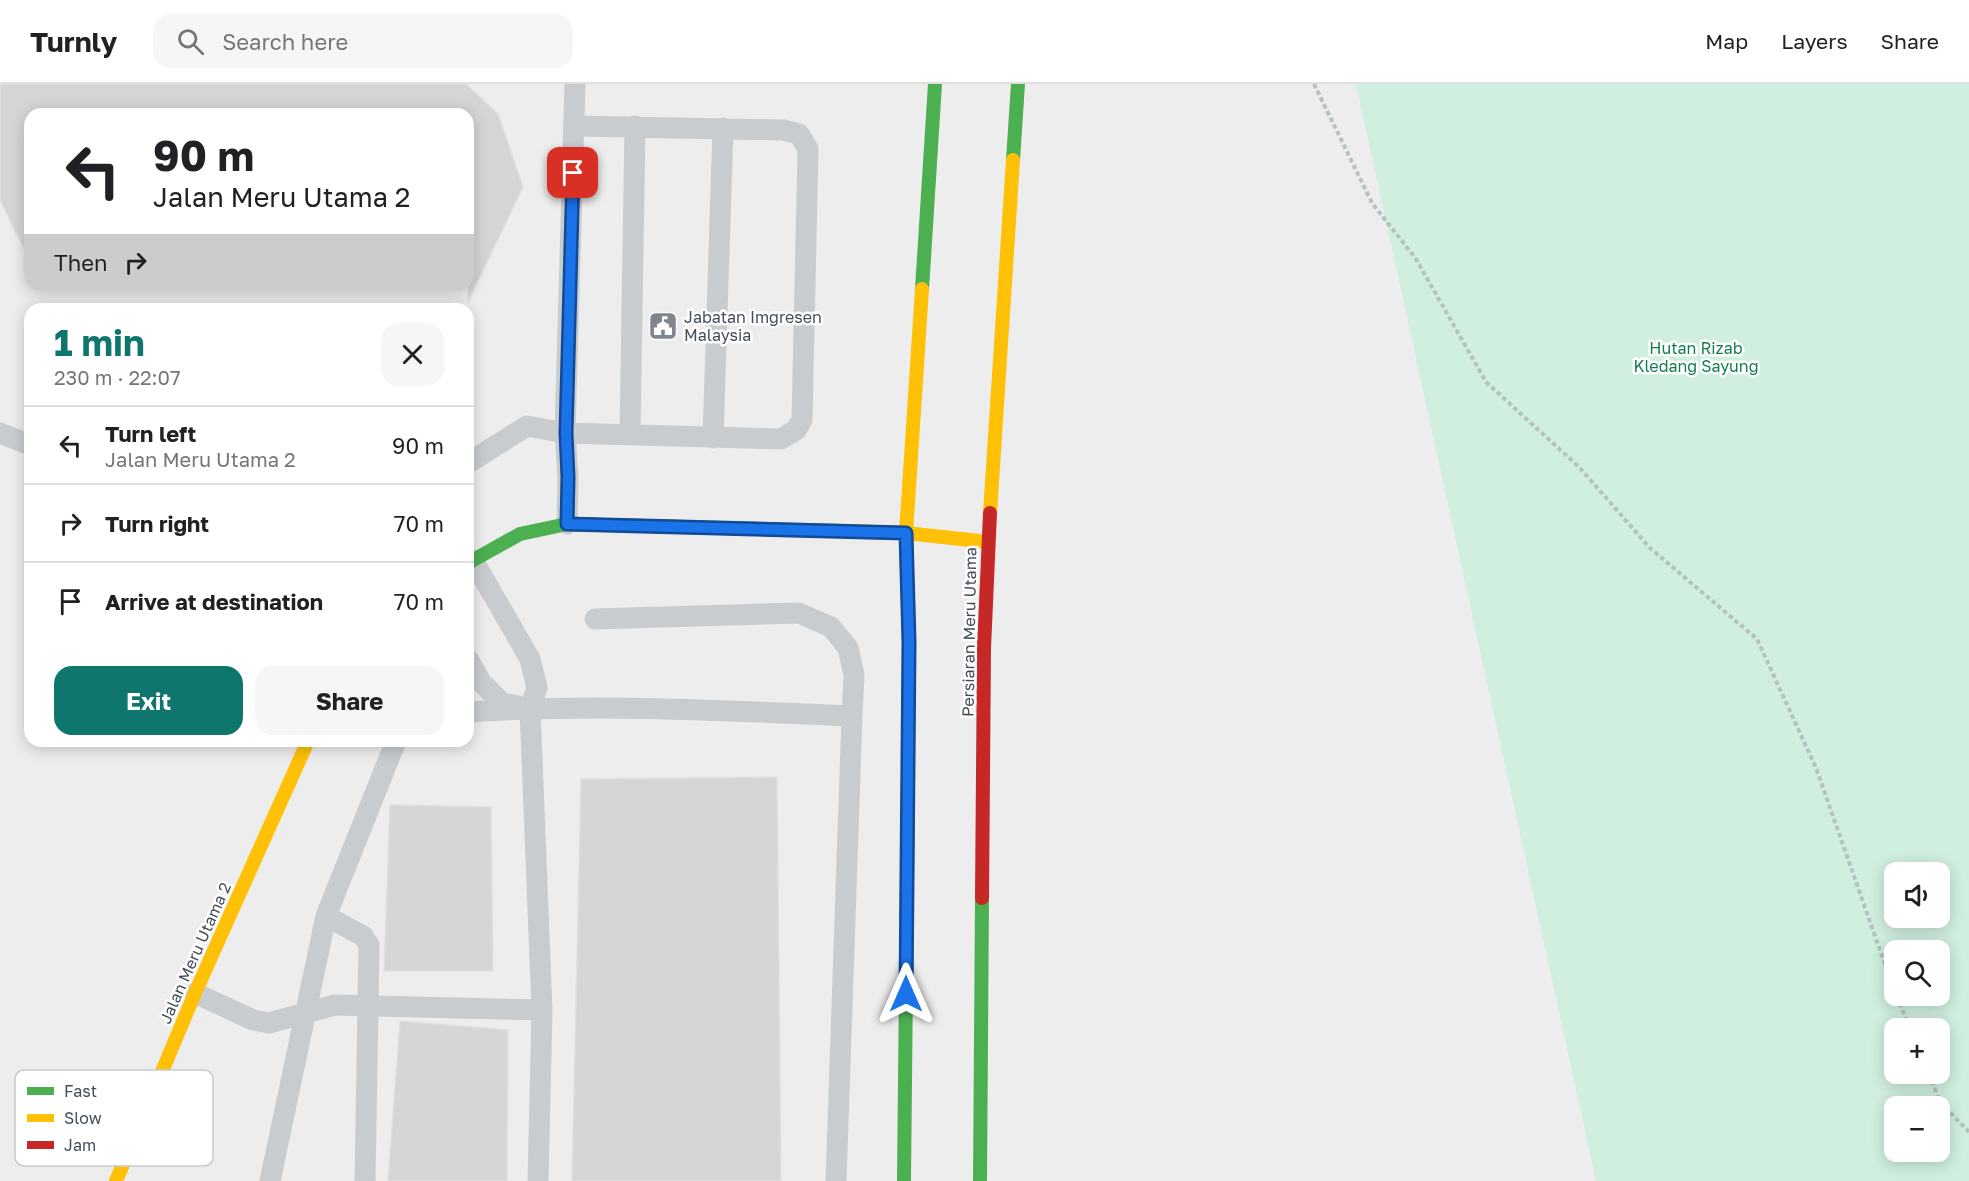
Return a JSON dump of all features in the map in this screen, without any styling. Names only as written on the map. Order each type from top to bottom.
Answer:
[{"type":"main road","points":[[904,1181],[909,642],[906,533],[935,84]]},
{"type":"main road","name":"Persiaran Meru Utama","points":[[980,1181],[984,648],[988,542],[1018,84]]},
{"type":"main road","points":[[474,559],[520,534],[567,524],[906,533],[988,542]]},
{"type":"main road","name":"Jalan Meru Utama 2","points":[[163,1070],[305,747]]},
{"type":"main road","name":"Jalan Meru Utama 2","points":[[116,1181],[122,1166]]},
{"type":"lane","points":[[567,524],[566,433],[575,84]]},
{"type":"lane","points":[[474,459],[527,426],[566,433],[781,439],[796,430],[802,420],[808,149],[799,134],[783,130],[574,126]]},
{"type":"lane","points":[[630,434],[635,126]]},
{"type":"lane","points":[[713,438],[723,128]]},
{"type":"lane","points":[[0,433],[24,443]]},
{"type":"lane","points":[[474,568],[530,659],[537,688],[530,708],[542,1010],[538,1181]]},
{"type":"lane","points":[[595,619],[799,613],[831,627],[848,648],[854,675],[836,1181]]},
{"type":"lane","points":[[474,670],[481,682],[502,703],[530,708]]},
{"type":"lane","points":[[474,712],[530,708],[652,709],[852,716]]},
{"type":"lane","points":[[270,1181],[326,916],[394,747]]},
{"type":"lane","points":[[326,916],[367,940],[369,945],[365,1181]]},
{"type":"lane","points":[[195,993],[253,1020],[269,1023],[306,1015],[335,1005],[542,1010]]},
{"type":"path","points":[[1314,84],[1372,203],[1416,259],[1486,382],[1579,467],[1650,548],[1757,639],[1816,768],[1884,962]]},
{"type":"path","points":[[1933,1084],[1940,1102],[1969,1132]]},
{"type":"green space","name":"Hutan Rizab Kledang Sayung","points":[[1356,84],[1969,84],[1969,1181],[1596,1181]]},
{"type":"building","points":[[0,84],[466,84],[498,114],[523,187],[474,289],[474,108],[24,108],[24,249],[0,200]]},
{"type":"building","points":[[468,291],[473,291],[468,302]]},
{"type":"building","points":[[777,777],[781,1181],[572,1181],[581,779]]},
{"type":"building","points":[[390,805],[491,807],[493,971],[384,971]]},
{"type":"building","points":[[400,1021],[508,1030],[507,1181],[388,1181]]},
{"type":"traffic: fast","points":[[922,289],[935,84]]},
{"type":"traffic: fast","points":[[1013,160],[1018,84]]},
{"type":"traffic: fast","points":[[474,560],[520,534],[567,524],[843,531]]},
{"type":"traffic: fast","points":[[904,1181],[908,784]]},
{"type":"traffic: fast","points":[[980,1181],[982,898]]},
{"type":"traffic: slow","points":[[990,513],[1013,160]]},
{"type":"traffic: slow","points":[[908,784],[909,642],[906,533],[922,289]]},
{"type":"traffic: slow","points":[[843,531],[906,533],[988,542]]},
{"type":"traffic: slow","points":[[163,1070],[305,747]]},
{"type":"traffic: slow","points":[[116,1181],[122,1166]]},
{"type":"traffic: jam","points":[[982,898],[984,648],[990,513]]},
{"type":"place","name":"Jabatan Imgresen Malaysia","points":[[663,326]]},
{"type":"route","points":[[573,173],[566,433],[567,524],[906,533],[909,642],[906,994]]}]
